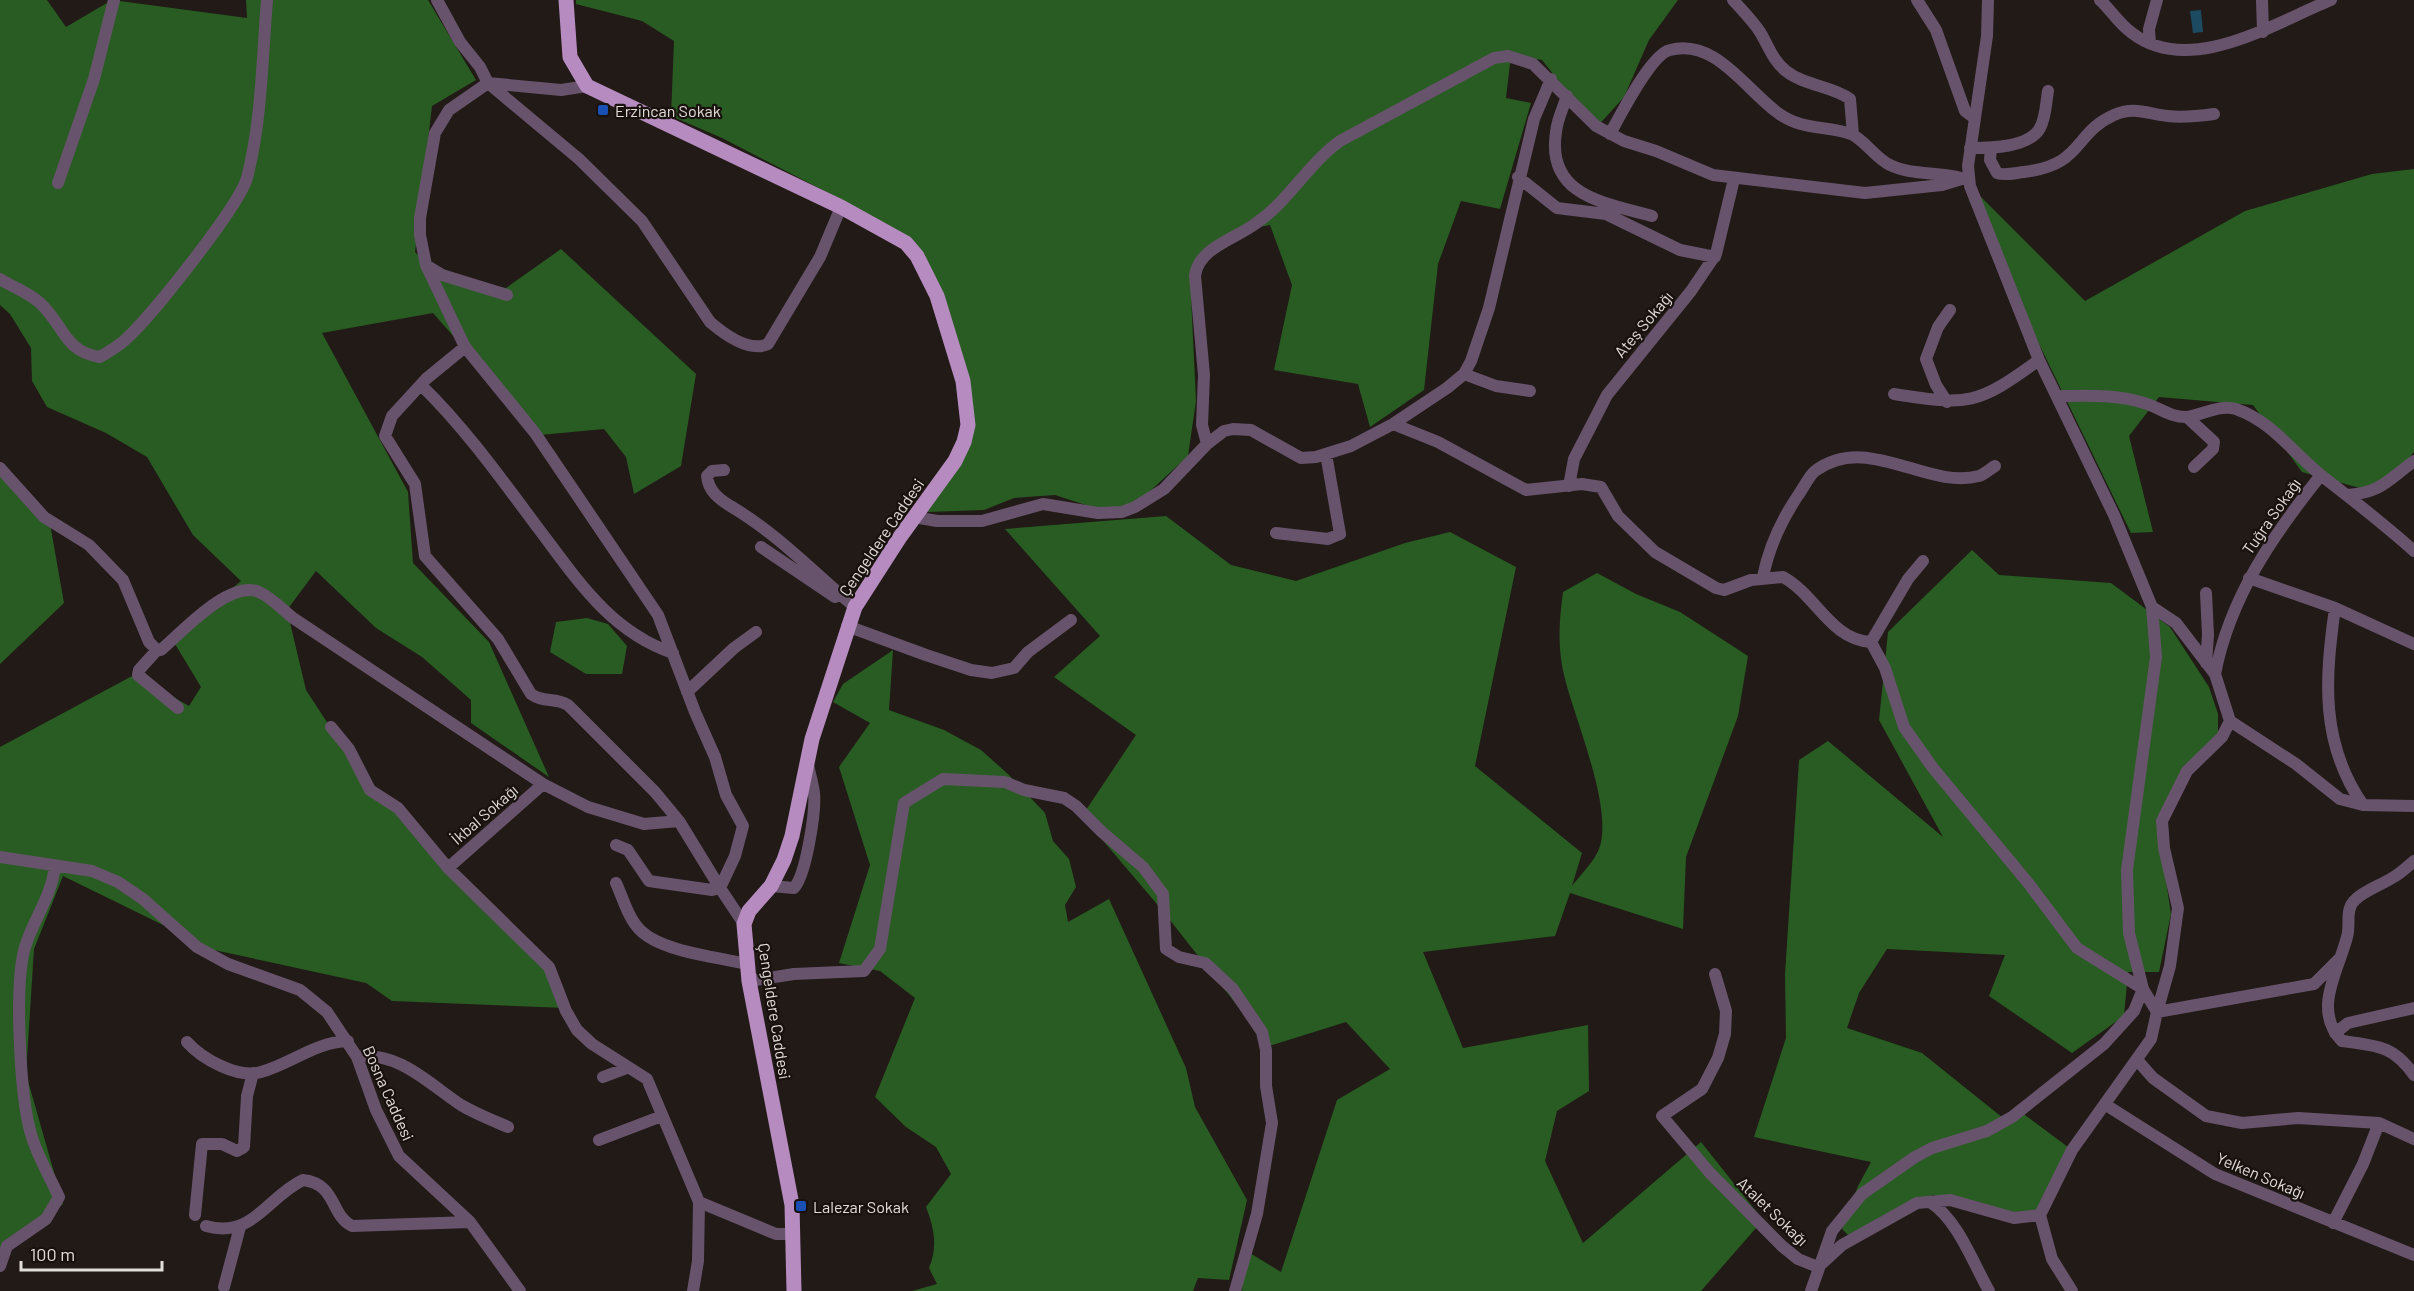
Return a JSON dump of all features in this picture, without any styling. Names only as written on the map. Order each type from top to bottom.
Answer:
[{"type":"main road","points":[[566,0],[570,57],[587,86]]},
{"type":"main road","name":"Çengeldere Caddesi","points":[[587,86],[841,207],[906,243],[917,256],[937,296],[963,381],[968,425],[964,442],[956,461],[914,517],[855,607],[847,626],[807,761],[792,836],[771,886],[749,911],[744,924],[749,981],[792,1205],[794,1291]]},
{"type":"street","points":[[58,183],[94,79],[114,0]]},
{"type":"street","points":[[0,279],[39,302],[56,320],[73,348],[83,355],[100,357],[126,340],[160,302],[225,214],[246,181],[256,135],[267,0]]},
{"type":"street","points":[[437,0],[460,42],[480,67],[488,83],[579,159],[642,221],[710,322],[724,333],[746,344],[761,347],[768,344],[820,257],[841,207]]},
{"type":"street","points":[[1733,0],[1759,30],[1783,68],[1794,77],[1820,88],[1838,92],[1850,99],[1853,135]]},
{"type":"street","points":[[1917,0],[1936,30],[1965,111],[1973,117]]},
{"type":"street","points":[[1988,0],[1987,36],[1964,177],[2039,360],[2114,515],[2152,607],[2156,657],[2138,782],[2126,889],[2129,933],[2143,989],[2157,1012]]},
{"type":"street","points":[[2100,0],[2132,34],[2150,43],[2197,49],[2229,44],[2263,32],[2331,0]]},
{"type":"street","points":[[2150,43],[2149,29],[2157,0]]},
{"type":"street","points":[[2262,0],[2263,32]]},
{"type":"street","points":[[1610,134],[1640,82],[1659,57],[1670,49],[1690,46],[1715,57],[1761,101],[1784,117],[1806,128],[1853,135],[1872,154],[1891,166],[1914,173],[1964,177]]},
{"type":"street","points":[[1207,444],[1202,425],[1204,375],[1195,276],[1198,262],[1203,256],[1273,211],[1324,152],[1340,141],[1494,58],[1521,58],[1533,64],[1551,79],[1596,126],[1610,134],[1713,175],[1865,193],[1942,184],[1964,177]]},
{"type":"street","points":[[914,517],[937,521],[982,521],[1020,508],[1043,504],[1098,513],[1122,512],[1135,507],[1164,489],[1207,444],[1224,431],[1243,429],[1270,439],[1284,450],[1301,458],[1326,454],[1351,446],[1393,424],[1447,388],[1464,374],[1489,308],[1508,234],[1518,177],[1534,119],[1551,79]]},
{"type":"street","points":[[587,86],[561,90],[488,83],[449,110],[435,133],[420,218],[420,235],[426,265],[465,347],[535,433],[658,615],[715,757],[726,795],[743,826],[735,856],[720,888]]},
{"type":"street","points":[[1970,148],[1991,148],[2017,142],[2037,133],[2042,123],[2048,91]]},
{"type":"street","points":[[1567,96],[1556,132],[1557,160],[1564,177],[1588,198],[1652,216]]},
{"type":"street","points":[[1991,148],[1990,160],[1996,173],[2039,170],[2063,161],[2098,125],[2123,111],[2140,110],[2158,115],[2180,117],[2214,114]]},
{"type":"street","points":[[1518,177],[1557,208],[1606,214],[1680,250],[1715,257]]},
{"type":"street","name":"Ateş Sokağı","points":[[1569,486],[1574,459],[1607,395],[1691,291],[1715,257],[1734,179]]},
{"type":"street","points":[[426,265],[441,275],[507,295]]},
{"type":"street","points":[[1947,402],[1936,385],[1926,359],[1938,327],[1950,310]]},
{"type":"street","points":[[465,347],[433,372],[392,416],[385,436],[415,484],[425,556],[498,639],[531,694],[538,699],[559,699],[568,705],[655,792],[679,821],[744,924]]},
{"type":"street","points":[[1894,394],[1947,402],[1991,394],[2039,360]]},
{"type":"street","points":[[1464,374],[1496,386],[1530,391]]},
{"type":"street","points":[[422,386],[491,466],[587,594],[648,645],[673,653]]},
{"type":"street","points":[[2058,396],[2112,397],[2145,403],[2162,412],[2187,417],[2214,442],[2212,449],[2194,467]]},
{"type":"street","points":[[2187,417],[2203,411],[2234,408],[2274,431],[2321,475],[2414,551]]},
{"type":"street","points":[[1393,424],[1438,442],[1526,490],[1582,484],[1601,487],[1618,516],[1655,552],[1716,588],[1734,587],[1763,577],[1783,577],[1795,584],[1821,608],[1832,625],[1850,638],[1871,642],[1886,668],[1904,727],[1933,768],[2030,884],[2077,948],[2143,989]]},
{"type":"street","points":[[1276,533],[1328,539],[1340,534],[1326,454]]},
{"type":"street","points":[[1763,577],[1768,554],[1786,513],[1814,472],[1836,461],[1854,457],[1880,460],[1913,467],[1938,476],[1980,476],[1995,466]]},
{"type":"street","points":[[2348,495],[2370,493],[2384,487],[2414,461]]},
{"type":"street","points":[[0,468],[45,517],[89,545],[123,580],[149,642],[157,650]]},
{"type":"street","points":[[724,470],[712,471],[707,476],[707,484],[712,492],[723,502],[771,532],[855,607]]},
{"type":"street","name":"Tuğra Sokağı","points":[[2215,674],[2222,638],[2249,578],[2284,522],[2321,475]]},
{"type":"street","points":[[761,547],[826,592],[855,607]]},
{"type":"street","points":[[1871,642],[1908,579],[1923,561]]},
{"type":"street","name":"Tuğra Sokağı","points":[[2249,578],[2335,608],[2414,644]]},
{"type":"street","points":[[178,708],[138,675],[139,670],[157,650],[161,650],[221,599],[242,590],[259,591],[293,618],[543,784],[588,807],[644,824],[679,821]]},
{"type":"street","points":[[2205,593],[2208,635],[2205,663]]},
{"type":"street","points":[[2152,607],[2176,623],[2215,674],[2230,721],[2296,764],[2340,799],[2363,805],[2414,806]]},
{"type":"street","points":[[2335,608],[2327,663],[2327,704],[2330,729],[2351,788],[2363,805]]},
{"type":"street","points":[[847,626],[971,670],[992,673],[1014,668],[1028,652],[1071,620]]},
{"type":"street","points":[[687,692],[734,648],[756,632]]},
{"type":"street","points":[[2072,1291],[2052,1259],[2040,1215],[2072,1150],[2138,1061],[2151,1039],[2172,955],[2178,908],[2164,848],[2162,821],[2187,771],[2222,737],[2230,721]]},
{"type":"street","points":[[331,727],[350,748],[370,790],[398,808],[448,868],[549,968],[566,1011],[577,1030],[627,1068],[635,1070],[647,1079],[699,1202],[698,1261],[693,1291]]},
{"type":"street","points":[[771,886],[794,888],[799,879],[811,830],[814,794],[807,761]]},
{"type":"street","points":[[749,981],[794,974],[864,971],[870,966],[880,949],[904,803],[943,779],[1005,782],[1024,790],[1064,798],[1076,806],[1143,867],[1163,894],[1166,949],[1179,957],[1205,963],[1233,989],[1262,1032],[1266,1050],[1266,1086],[1272,1123],[1257,1214],[1235,1291]]},
{"type":"street","name":"İkbal Sokağı","points":[[448,868],[543,784]]},
{"type":"street","points":[[616,845],[628,850],[649,880],[712,890],[720,888]]},
{"type":"street","name":"Bosna Caddesi","points":[[0,857],[92,871],[118,882],[143,899],[197,947],[228,964],[300,990],[327,1012],[357,1057],[376,1110],[399,1156],[470,1222],[520,1291]]},
{"type":"street","points":[[2414,861],[2395,877],[2356,898],[2349,908],[2348,935],[2331,985],[2328,1006],[2328,1022],[2342,1041],[2391,1050],[2405,1061],[2414,1075]]},
{"type":"street","points":[[0,1266],[7,1246],[46,1219],[59,1197],[31,1135],[22,1085],[20,981],[25,947],[49,896],[55,866]]},
{"type":"street","points":[[616,883],[632,918],[646,934],[664,945],[747,964]]},
{"type":"street","points":[[2157,1012],[2314,984],[2339,959]]},
{"type":"street","name":"Atalet Sokağı","points":[[1715,974],[1725,1011],[1725,1034],[1718,1058],[1702,1089],[1662,1116],[1710,1173],[1782,1246],[1798,1259],[1818,1267]]},
{"type":"street","points":[[1811,1291],[1832,1231],[1862,1194],[1915,1157],[1932,1148],[1986,1131],[2012,1117],[2118,1030],[2134,1011],[2143,989]]},
{"type":"street","points":[[2335,1033],[2348,1023],[2414,1008]]},
{"type":"street","points":[[188,1042],[206,1059],[224,1067],[260,1073],[316,1047],[348,1041]]},
{"type":"street","points":[[357,1057],[379,1057],[407,1067],[473,1112],[508,1127]]},
{"type":"street","points":[[2138,1061],[2152,1078],[2205,1116],[2242,1123],[2298,1118],[2379,1123],[2414,1139]]},
{"type":"street","points":[[603,1077],[627,1068]]},
{"type":"street","points":[[195,1215],[202,1144],[222,1144],[237,1151],[244,1147],[247,1096],[253,1073]]},
{"type":"street","name":"Yelken Sokağı","points":[[2106,1105],[2215,1174],[2414,1255]]},
{"type":"street","points":[[599,1140],[662,1116]]},
{"type":"street","points":[[2333,1223],[2363,1164],[2379,1123]]},
{"type":"street","points":[[206,1226],[218,1229],[240,1227],[253,1220],[293,1185],[303,1180],[321,1185],[330,1195],[345,1223],[352,1226],[470,1222]]},
{"type":"street","points":[[1818,1267],[1842,1245],[1917,1203],[1950,1200],[2014,1218],[2040,1215]]},
{"type":"street","points":[[699,1202],[776,1234],[794,1234]]},
{"type":"street","points":[[1930,1202],[1942,1211],[1953,1227],[1989,1291]]},
{"type":"street","points":[[224,1287],[240,1227]]},
{"type":"green space","points":[[0,0],[47,0],[66,27],[112,0],[247,18],[246,0],[428,0],[476,80],[432,106],[415,252],[447,283],[506,288],[561,249],[696,374],[681,466],[634,494],[626,457],[604,429],[540,435],[433,313],[322,333],[408,492],[413,563],[489,642],[549,777],[471,723],[471,700],[422,657],[376,628],[316,571],[287,610],[306,690],[364,779],[544,966],[565,1008],[392,1001],[366,983],[214,950],[63,876],[34,949],[26,1074],[63,1204],[8,1251],[0,1272],[0,747],[134,675],[189,706],[201,687],[172,639],[241,581],[193,535],[147,457],[106,433],[47,407],[32,381],[31,348],[10,314],[0,305]]},
{"type":"green space","points":[[576,0],[1678,0],[1649,40],[1624,97],[1596,128],[1542,60],[1511,55],[1506,98],[1531,103],[1500,209],[1461,201],[1438,264],[1424,390],[1370,427],[1358,384],[1274,370],[1292,285],[1270,225],[1244,230],[1208,250],[1191,296],[1196,401],[1188,456],[1135,505],[1104,511],[1055,495],[1014,498],[984,510],[927,512],[956,469],[974,428],[925,255],[846,202],[722,138],[671,116],[674,41],[642,21],[576,4]]},
{"type":"green space","points":[[2414,169],[2414,452],[2378,493],[2302,472],[2253,405],[2159,397],[2129,436],[2153,532],[2131,533],[1969,200],[1977,193],[2085,301],[2245,211],[2372,174]]},
{"type":"green space","points":[[0,471],[49,518],[64,603],[0,664]]},
{"type":"green space","points":[[1166,516],[1231,565],[1296,581],[1405,543],[1450,532],[1516,567],[1475,766],[1582,853],[1572,886],[1597,854],[1602,832],[1601,812],[1591,764],[1562,668],[1559,635],[1563,592],[1597,573],[1636,594],[1680,612],[1748,656],[1738,716],[1686,857],[1683,929],[1570,893],[1555,936],[1423,952],[1463,1048],[1588,1025],[1589,1091],[1557,1111],[1545,1161],[1583,1243],[1701,1142],[1763,1220],[1701,1291],[1242,1291],[1245,1250],[1281,1272],[1337,1100],[1390,1069],[1346,1022],[1269,1046],[1162,910],[1082,816],[1136,735],[1054,677],[1100,636],[1005,529]]},
{"type":"green space","points":[[1972,550],[1999,575],[2111,583],[2170,627],[2209,687],[2218,714],[2218,733],[2157,821],[2171,914],[2159,972],[2128,972],[2124,1016],[2072,1053],[1989,996],[2005,955],[1887,949],[1859,993],[1847,1028],[1922,1053],[2003,1118],[2021,1112],[2072,1150],[2040,1215],[2014,1218],[1933,1195],[1848,1235],[1842,1229],[1858,1186],[1871,1162],[1754,1137],[1786,1038],[1785,974],[1799,760],[1828,741],[1943,837],[1879,720],[1888,632]]},
{"type":"green space","points":[[587,618],[608,624],[627,646],[622,674],[586,674],[550,652],[556,622]]},
{"type":"green space","points":[[893,650],[889,710],[944,730],[981,750],[1009,775],[1045,813],[1053,841],[1069,859],[1076,887],[1065,905],[1068,922],[1109,899],[1186,1068],[1195,1107],[1247,1200],[1229,1280],[1198,1278],[1193,1291],[912,1291],[937,1284],[929,1268],[934,1237],[926,1207],[951,1174],[936,1147],[906,1127],[875,1097],[915,998],[880,971],[839,963],[870,865],[839,767],[870,723],[833,702],[843,684]]},
{"type":"water","points":[[2201,10],[2203,32],[2193,33],[2190,11]]},
{"type":"place","name":"Erzincan Sokak","points":[[603,110]]},
{"type":"place","name":"Lalezar Sokak","points":[[801,1206]]}]
